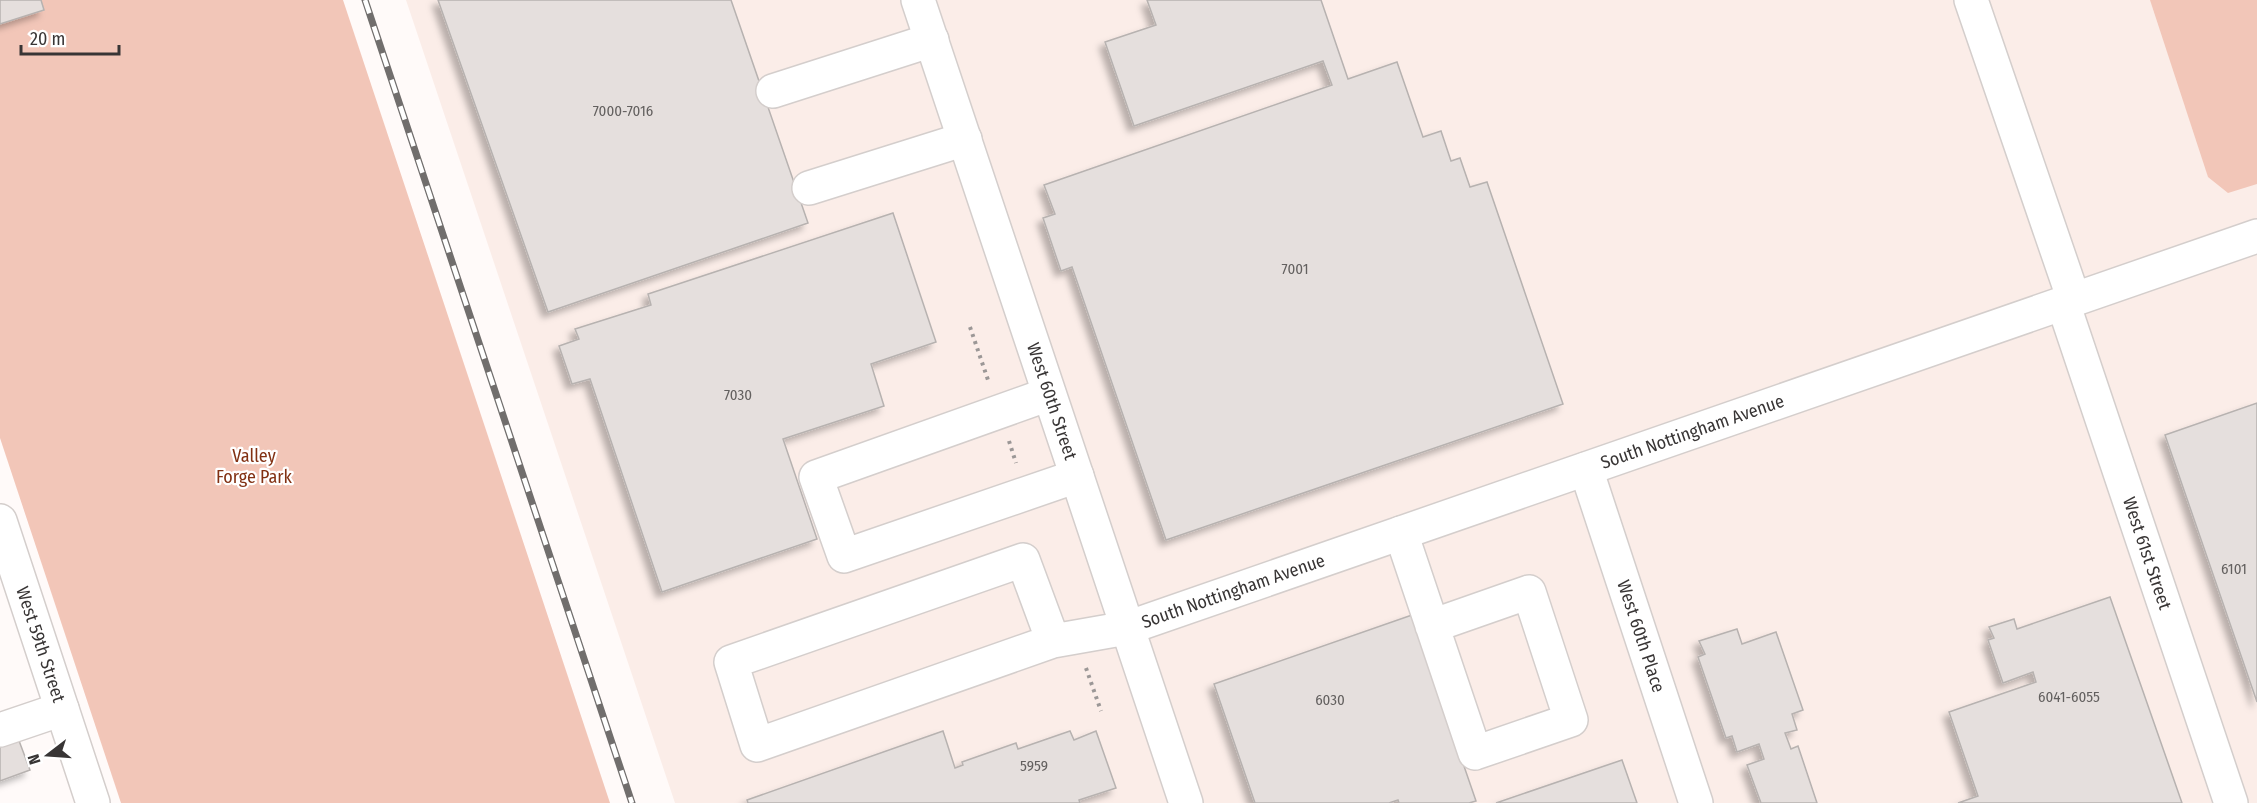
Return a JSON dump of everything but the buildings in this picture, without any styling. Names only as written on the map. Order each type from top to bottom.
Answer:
[{"type":"street","name":"West 60th Street","points":[[918,0],[1186,803]]},
{"type":"street","name":"West 61st Street","points":[[1971,0],[2231,803]]},
{"type":"street","points":[[773,91],[932,40]]},
{"type":"street","points":[[809,188],[965,140]]},
{"type":"street","name":"South Nottingham Avenue","points":[[1053,641],[1023,560],[731,662],[757,745],[1053,641],[1127,628],[2257,236]]},
{"type":"street","points":[[1049,394],[816,477],[844,556],[1077,476]]},
{"type":"street","name":"West 60th Place","points":[[1586,469],[1696,803]]},
{"type":"street","name":"West 59th Street","points":[[0,521],[93,803]]},
{"type":"street","points":[[1401,533],[1432,626],[1475,753],[1571,720],[1529,592],[1432,626]]},
{"type":"street","points":[[0,730],[62,709]]},
{"type":"shaded area","points":[[406,0],[2257,0],[2257,803],[675,803]]},
{"type":"green space","name":"Valley Forge Park","points":[[0,0],[343,0],[610,803],[121,803],[0,438]]},
{"type":"green space","points":[[2150,0],[2257,0],[2257,184],[2228,193],[2208,177]]},
{"type":"railway","points":[[365,0],[632,803]]}]
